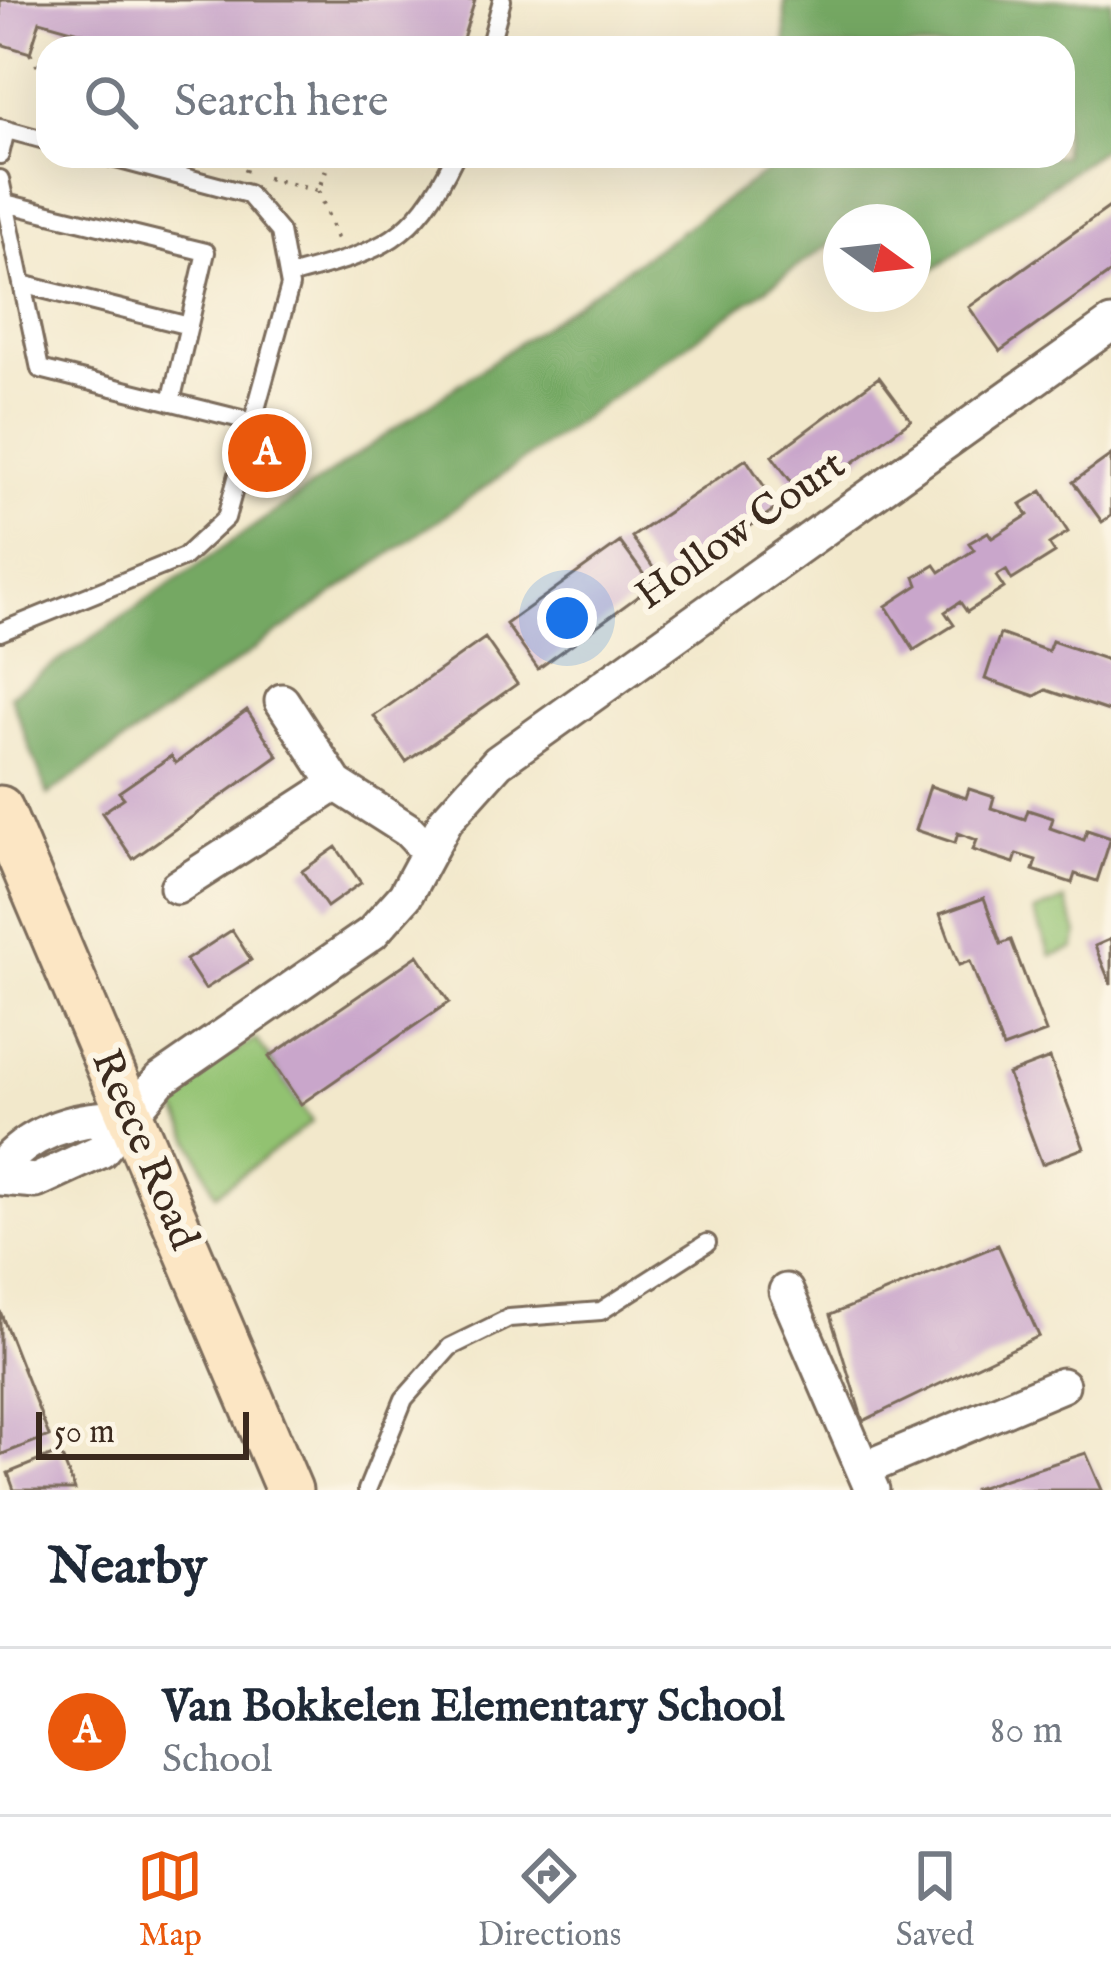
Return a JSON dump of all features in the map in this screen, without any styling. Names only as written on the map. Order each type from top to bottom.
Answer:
[{"type":"main road","name":"Reece Road","points":[[0,808],[290,1490]]},
{"type":"street","name":"Hollow Court","points":[[0,1178],[36,1180],[101,1151],[160,1079],[373,933],[405,896],[459,803],[498,762],[1111,324]]},
{"type":"street","points":[[282,701],[336,784],[408,830],[428,851]]},
{"type":"street","points":[[177,887],[336,784]]},
{"type":"street","points":[[0,1168],[19,1146],[85,1116],[130,1118]]},
{"type":"street","points":[[786,1291],[868,1480],[1063,1385]]},
{"type":"lane","points":[[492,36],[502,0]]},
{"type":"lane","points":[[0,155],[3,129],[36,138]]},
{"type":"lane","points":[[0,632],[184,557],[226,518],[289,276],[280,232],[248,194],[150,168]]},
{"type":"lane","points":[[289,276],[358,257],[410,230],[434,199],[449,168]]},
{"type":"lane","points":[[0,179],[40,369],[253,422]]},
{"type":"lane","points":[[5,203],[206,252],[171,402]]},
{"type":"lane","points":[[22,284],[189,326]]},
{"type":"lane","points":[[368,1490],[404,1399],[450,1347],[509,1318],[601,1311],[706,1243]]},
{"type":"path","points":[[31,53],[36,62]]},
{"type":"path","points":[[232,168],[318,191]]},
{"type":"path","points":[[245,172],[246,168]]},
{"type":"path","points":[[327,168],[318,191],[329,228],[358,257]]},
{"type":"green space","points":[[784,0],[1111,0],[1111,143],[931,271],[931,204],[823,204],[823,249],[48,795],[10,695],[772,168],[1075,168],[1075,36],[786,36]]},
{"type":"green space","points":[[1065,900],[1078,933],[1074,948],[1051,956],[1034,912]]},
{"type":"green space","points":[[256,1039],[312,1122],[216,1194],[170,1095],[185,1080]]},
{"type":"building","points":[[0,0],[475,0],[464,36],[94,36],[40,21],[30,53],[0,44]]},
{"type":"building","points":[[1111,206],[1111,272],[1000,351],[969,307]]},
{"type":"building","points":[[879,377],[911,420],[804,499],[772,456]]},
{"type":"building","points":[[1111,455],[1111,516],[1102,522],[1073,482]]},
{"type":"building","points":[[746,459],[778,507],[665,585],[632,537]]},
{"type":"building","points":[[1042,491],[1068,532],[1049,544],[1055,553],[1012,580],[1006,570],[996,576],[1004,588],[967,612],[960,602],[945,612],[954,625],[914,650],[886,606],[918,585],[915,577],[935,565],[940,572],[974,550],[969,543],[988,532],[992,538],[1028,515],[1021,504]]},
{"type":"building","points":[[620,542],[652,586],[538,669],[506,624]]},
{"type":"building","points":[[1000,634],[1048,651],[1052,641],[1111,661],[1111,712],[1046,690],[1035,696],[985,679]]},
{"type":"building","points":[[485,638],[517,684],[406,762],[374,716]]},
{"type":"building","points":[[247,710],[278,756],[133,859],[102,813],[124,798],[119,792],[171,756],[176,763]]},
{"type":"building","points":[[930,786],[966,798],[969,789],[994,797],[991,808],[1025,819],[1028,810],[1053,818],[1050,828],[1084,840],[1087,830],[1111,838],[1097,881],[1075,874],[1072,883],[1033,870],[1036,860],[1017,854],[1014,863],[973,850],[977,840],[958,833],[955,843],[916,830]]},
{"type":"building","points":[[336,847],[361,883],[327,907],[302,871]]},
{"type":"building","points":[[984,898],[1001,944],[1011,940],[1046,1032],[1003,1048],[970,961],[959,965],[940,914]]},
{"type":"building","points":[[232,930],[251,960],[205,989],[186,960]]},
{"type":"building","points":[[1111,939],[1111,985],[1095,946]]},
{"type":"building","points":[[418,955],[449,1002],[301,1104],[269,1057]]},
{"type":"building","points":[[1050,1058],[1084,1148],[1042,1164],[1008,1074]]},
{"type":"building","points":[[998,1245],[1039,1336],[863,1421],[830,1315]]},
{"type":"building","points":[[0,1311],[49,1436],[0,1455]]},
{"type":"building","points":[[60,1452],[75,1490],[14,1490],[8,1473]]},
{"type":"building","points":[[1086,1453],[1102,1490],[974,1490],[974,1489]]},
{"type":"place","name":"Van Bokkelen Elementary School","points":[[267,453]]}]
